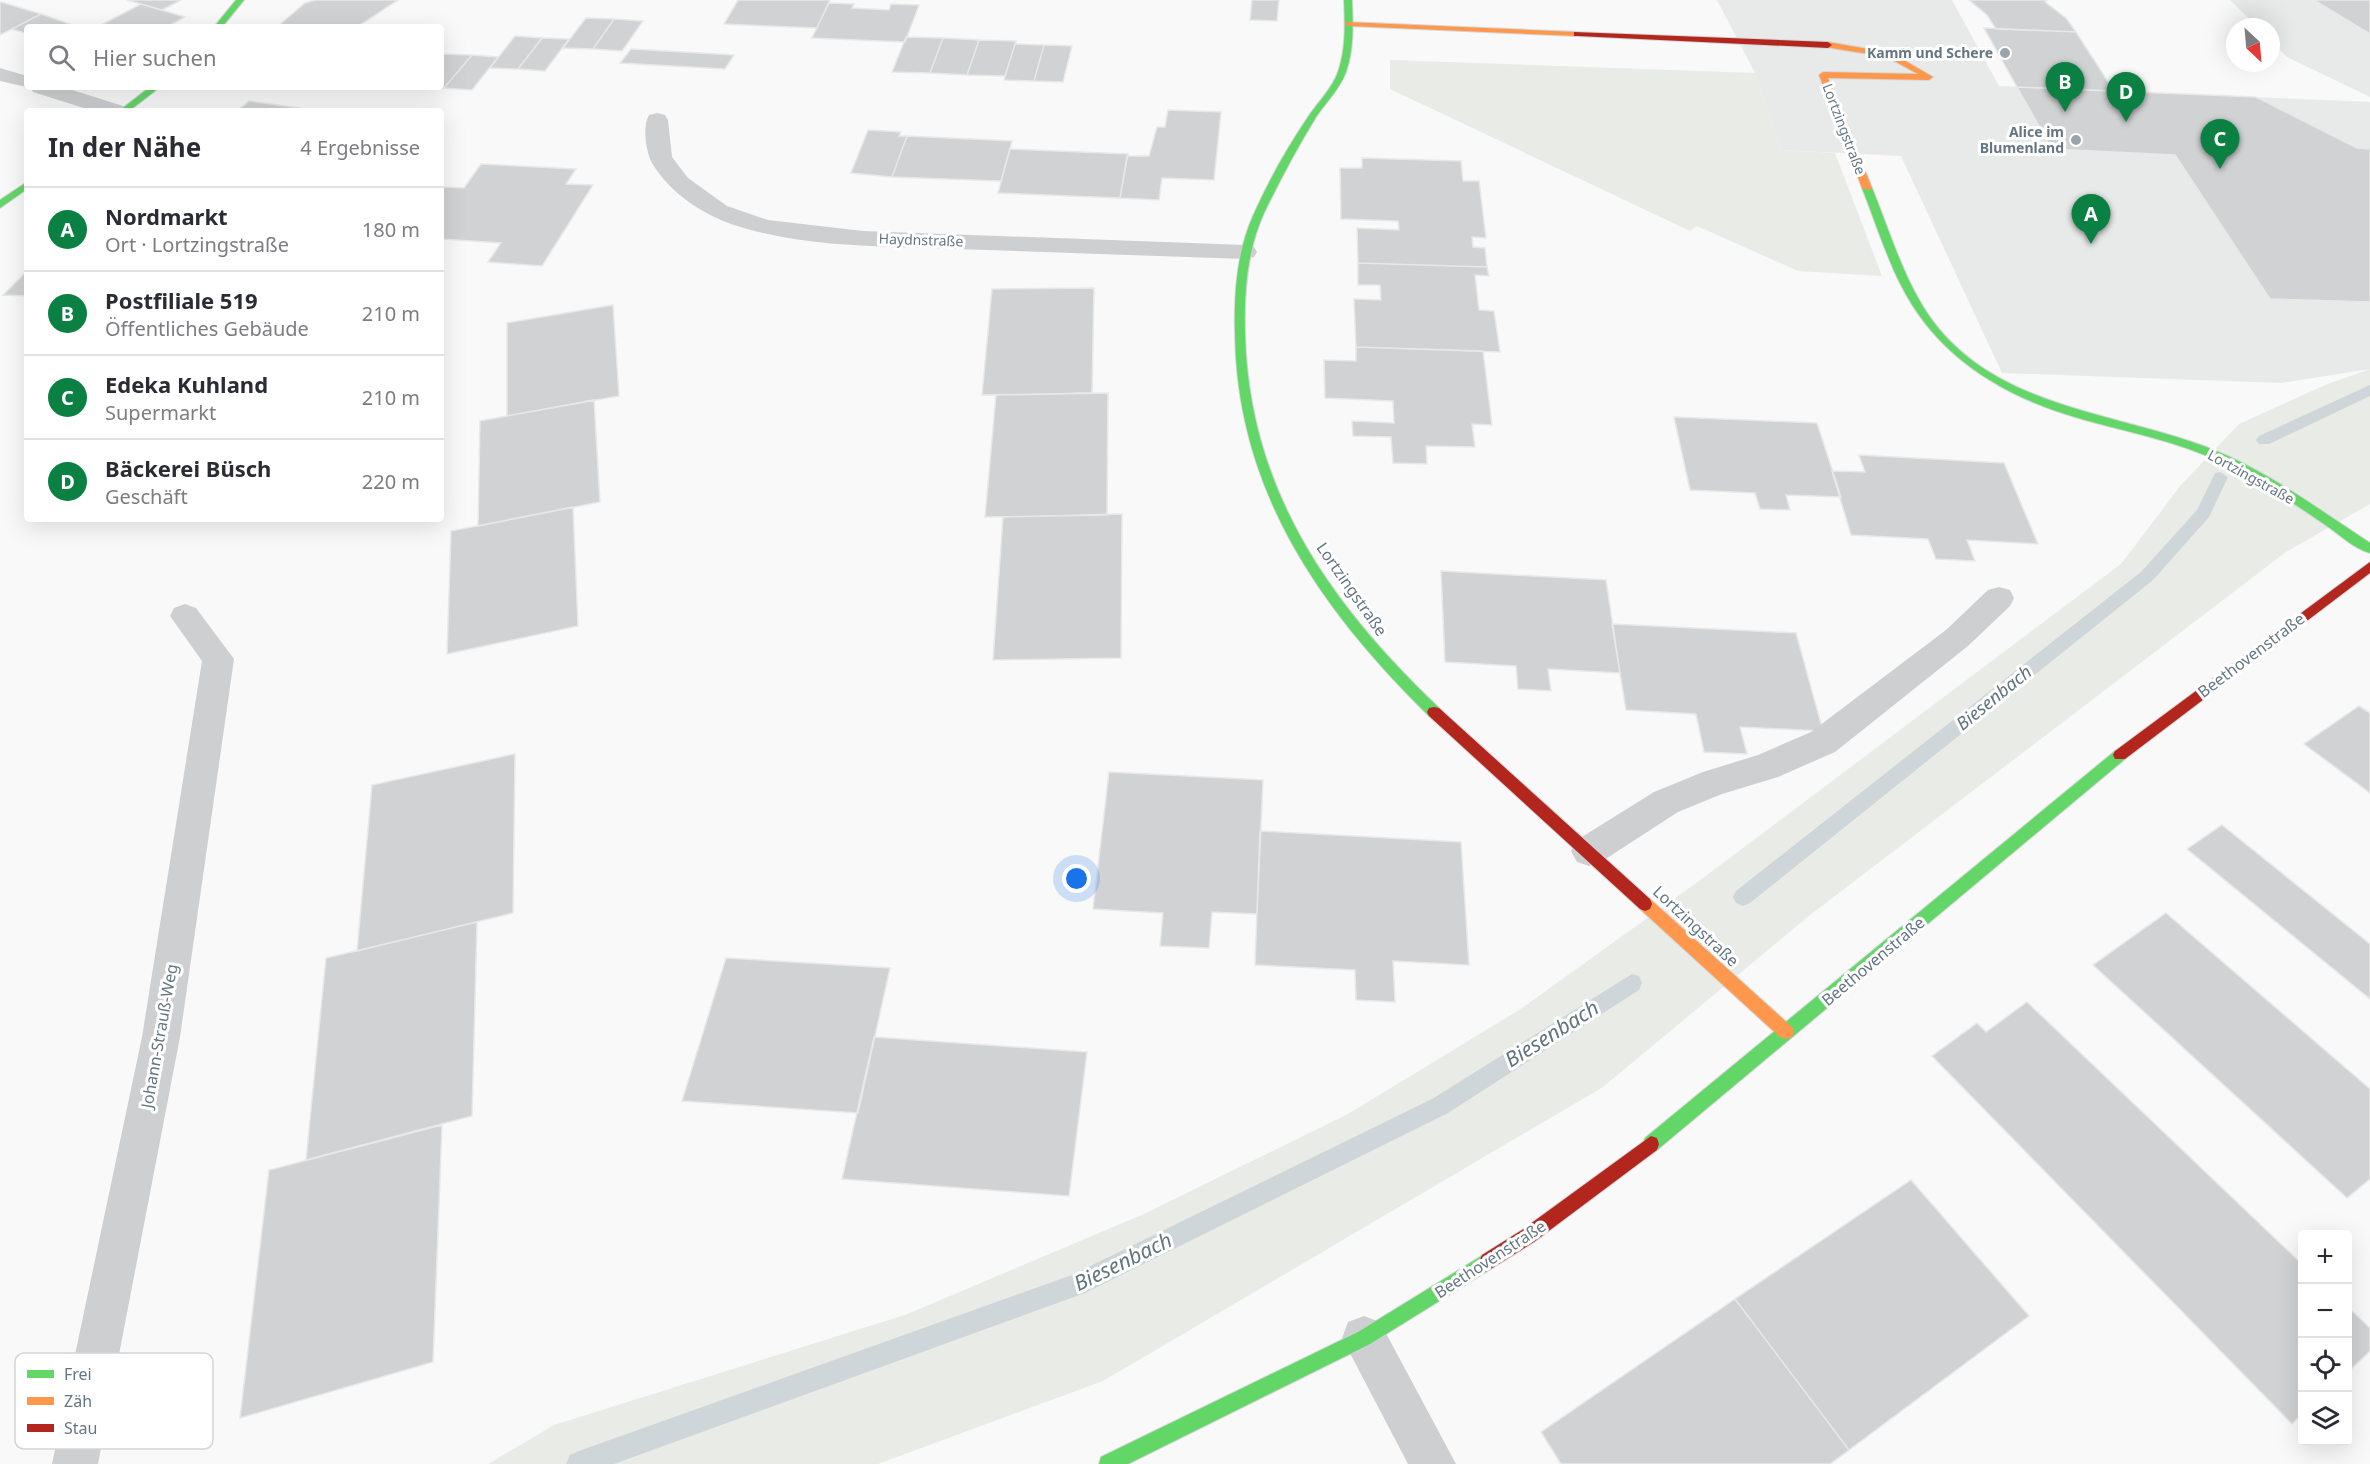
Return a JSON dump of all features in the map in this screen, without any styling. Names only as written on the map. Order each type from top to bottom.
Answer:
[{"type":"street","points":[[220,24],[240,0]]},
{"type":"street","name":"Lortzingstraße","points":[[1348,0],[1349,24],[1346,55],[1337,84],[1314,112],[1257,218],[1245,252],[1239,301],[1241,378],[1253,440],[1278,501],[1310,560],[1370,645],[1423,702],[1786,1032]]},
{"type":"street","name":"Lortzingstraße","points":[[1349,24],[1813,44],[1859,49],[1902,60],[1929,77],[1823,75],[1906,286],[1919,313],[1936,334],[1991,379],[2029,398],[2078,415],[2169,439],[2223,458],[2370,549]]},
{"type":"street","points":[[0,74],[24,81]]},
{"type":"street","points":[[50,90],[106,108]]},
{"type":"street","points":[[127,108],[152,90]]},
{"type":"street","name":"Haydnstraße","points":[[657,120],[659,153],[666,168],[690,193],[712,207],[749,222],[804,234],[863,238],[1245,252]]},
{"type":"street","points":[[0,205],[24,187]]},
{"type":"street","name":"Beethovenstraße","points":[[1108,1464],[1364,1338],[1528,1236],[1621,1169],[2090,778],[2370,567]]},
{"type":"street","points":[[1589,851],[1666,802],[1715,782],[1766,767],[1823,742],[1958,638],[1999,598]]},
{"type":"street","name":"Johann-Strauß-Weg","points":[[97,1353],[160,1037],[218,659],[185,616]]},
{"type":"street","points":[[1364,1338],[1433,1464]]},
{"type":"street","name":"Johann-Strauß-Weg","points":[[75,1464],[78,1449]]},
{"type":"shaded area","points":[[1717,0],[1952,0],[1999,86],[2370,102],[2370,369],[2281,383],[2002,373],[1901,156],[1782,150],[1755,73]]},
{"type":"shaded area","points":[[2230,0],[2370,0],[2370,97],[2287,57],[2280,50],[2280,18],[2248,18]]},
{"type":"shaded area","points":[[1390,60],[1755,73],[1782,150],[1835,153],[1882,276],[1798,271],[1697,226],[1690,231],[1390,89]]},
{"type":"shaded area","points":[[2370,369],[2370,504],[2286,552],[1810,915],[1603,1087],[1103,1381],[878,1464],[488,1464],[554,1425],[905,1315],[1144,1214],[1348,1114],[1519,1010],[1699,881],[2121,564],[2181,485],[2239,424],[2325,385]]},
{"type":"building","points":[[127,0],[181,0],[162,10]]},
{"type":"building","points":[[316,0],[398,0],[362,24],[280,24],[305,3]]},
{"type":"building","points":[[738,0],[830,0],[817,28],[724,24]]},
{"type":"building","points":[[1252,0],[1279,0],[1277,21],[1250,20]]},
{"type":"building","points":[[1969,0],[2047,0],[2045,2],[2066,18],[2076,32],[1996,29],[1987,15]]},
{"type":"building","points":[[2314,0],[2370,0],[2370,34]]},
{"type":"building","points":[[1,2],[41,14],[0,35]]},
{"type":"building","points":[[829,3],[854,4],[852,8],[889,10],[891,4],[919,5],[905,42],[812,38]]},
{"type":"building","points":[[141,4],[185,17],[172,24],[103,24]]},
{"type":"building","points":[[41,14],[70,24],[24,24],[24,33],[12,29]]},
{"type":"building","points":[[586,18],[614,19],[593,49],[563,48]]},
{"type":"building","points":[[614,19],[643,21],[622,51],[593,49]]},
{"type":"building","points":[[1984,28],[2076,32],[2114,91],[2017,87]]},
{"type":"building","points":[[515,36],[542,38],[518,69],[490,68]]},
{"type":"building","points":[[906,37],[943,38],[930,73],[892,72]]},
{"type":"building","points":[[542,38],[569,39],[545,71],[518,69]]},
{"type":"building","points":[[943,38],[979,40],[967,75],[930,73]]},
{"type":"building","points":[[979,40],[1016,41],[1005,76],[967,75]]},
{"type":"building","points":[[1015,44],[1044,45],[1034,81],[1004,80]]},
{"type":"building","points":[[1044,45],[1072,46],[1063,82],[1034,81]]},
{"type":"building","points":[[631,49],[734,55],[725,69],[620,63]]},
{"type":"building","points":[[444,54],[472,55],[444,88]]},
{"type":"building","points":[[472,55],[498,57],[472,90],[444,88]]},
{"type":"building","points":[[2017,87],[2256,97],[2357,148],[2370,149],[2370,302],[2270,299],[2175,155],[2052,149]]},
{"type":"building","points":[[249,101],[300,108],[241,108]]},
{"type":"building","points":[[1168,110],[1221,112],[1214,180],[1162,178],[1159,200],[1120,198],[1127,156],[1149,156],[1157,127],[1165,127]]},
{"type":"building","points":[[868,130],[901,132],[899,136],[907,136],[892,177],[851,173]]},
{"type":"building","points":[[907,136],[1012,141],[1001,181],[892,177]]},
{"type":"building","points":[[1010,149],[1128,154],[1120,198],[998,193]]},
{"type":"building","points":[[1362,158],[1461,161],[1463,181],[1479,181],[1486,238],[1472,237],[1473,247],[1485,248],[1487,267],[1358,263],[1357,228],[1399,230],[1398,221],[1341,219],[1340,168],[1362,168]]},
{"type":"building","points":[[481,164],[576,169],[566,184],[593,185],[542,266],[488,262],[501,243],[444,239],[444,187],[464,188]]},
{"type":"building","points":[[1358,263],[1487,267],[1489,276],[1475,275],[1479,310],[1494,311],[1500,352],[1356,347],[1354,299],[1381,300],[1380,285],[1358,285]]},
{"type":"building","points":[[24,274],[24,296],[3,295]]},
{"type":"building","points":[[1094,288],[1092,393],[982,395],[992,289]]},
{"type":"building","points":[[613,305],[619,396],[507,416],[507,323]]},
{"type":"building","points":[[1356,347],[1483,351],[1492,425],[1472,424],[1475,447],[1426,446],[1427,464],[1393,463],[1391,437],[1353,436],[1352,421],[1394,423],[1393,401],[1325,398],[1324,360],[1356,361]]},
{"type":"building","points":[[1108,393],[1107,515],[985,517],[996,395]]},
{"type":"building","points":[[594,400],[600,502],[478,526],[480,421]]},
{"type":"building","points":[[1674,417],[1817,423],[1841,497],[1786,495],[1790,510],[1760,509],[1755,493],[1690,490]]},
{"type":"building","points":[[1859,455],[2004,463],[2038,544],[1967,540],[1975,561],[1936,559],[1928,539],[1851,535],[1832,471],[1865,472]]},
{"type":"building","points":[[573,507],[578,626],[447,654],[451,531]]},
{"type":"building","points":[[1122,514],[1121,658],[993,660],[1003,517]]},
{"type":"building","points":[[1441,571],[1606,580],[1620,673],[1548,669],[1551,691],[1518,689],[1516,666],[1445,662]]},
{"type":"building","points":[[1612,624],[1796,633],[1823,731],[1740,727],[1747,754],[1704,752],[1696,714],[1626,710]]},
{"type":"building","points":[[2359,706],[2370,713],[2370,793],[2304,744]]},
{"type":"building","points":[[515,754],[513,913],[357,951],[372,785]]},
{"type":"building","points":[[1109,772],[1263,780],[1257,914],[1212,912],[1209,948],[1160,946],[1163,913],[1093,909]]},
{"type":"building","points":[[2222,825],[2370,944],[2370,999],[2187,849]]},
{"type":"building","points":[[1260,831],[1461,842],[1469,965],[1393,961],[1395,1002],[1356,1000],[1355,970],[1255,965]]},
{"type":"building","points":[[2166,913],[2370,1089],[2370,1179],[2347,1198],[2093,965]]},
{"type":"building","points":[[477,922],[472,1116],[306,1160],[326,958]]},
{"type":"building","points":[[726,958],[890,968],[858,1113],[682,1101]]},
{"type":"building","points":[[2027,1002],[2298,1260],[2298,1418],[2292,1424],[1932,1056],[1977,1023],[1986,1032]]},
{"type":"building","points":[[874,1037],[1087,1052],[1069,1196],[842,1179]]},
{"type":"building","points":[[442,1125],[433,1362],[240,1418],[269,1170]]},
{"type":"building","points":[[1911,1180],[2029,1316],[1849,1450],[1735,1299]]},
{"type":"building","points":[[1735,1299],[1849,1450],[1830,1464],[1561,1464],[1541,1432]]},
{"type":"building","points":[[2352,1311],[2370,1328],[2370,1351],[2352,1368]]},
{"type":"waterway","name":"Biesenbach","points":[[2264,440],[2370,390]]},
{"type":"waterway","name":"Biesenbach","points":[[1743,897],[2147,576],[2203,513],[2220,477]]},
{"type":"waterway","name":"Biesenbach","points":[[579,1464],[1077,1285],[1440,1106],[1632,983]]},
{"type":"traffic: fast","points":[[220,24],[240,0]]},
{"type":"traffic: fast","points":[[1348,0],[1348,45],[1342,72],[1284,165],[1258,216],[1248,245],[1242,275],[1240,305],[1240,347],[1244,392],[1250,426],[1262,466],[1278,505],[1298,544],[1347,617],[1404,683],[1434,712]]},
{"type":"traffic: fast","points":[[127,108],[152,90]]},
{"type":"traffic: fast","points":[[0,205],[24,187]]},
{"type":"traffic: fast","points":[[1867,188],[1890,249],[1919,309],[1935,330],[1975,366],[2020,393],[2045,404],[2173,440],[2228,460],[2290,496],[2370,549]]},
{"type":"traffic: fast","points":[[1651,1144],[2120,755]]},
{"type":"traffic: fast","points":[[1108,1464],[1364,1338],[1488,1261]]},
{"type":"traffic: slow","points":[[1349,24],[1577,34]]},
{"type":"traffic: slow","points":[[1828,45],[1889,55],[1929,77],[1823,75],[1867,188]]},
{"type":"traffic: slow","points":[[1645,904],[1786,1032]]},
{"type":"traffic: jam","points":[[1577,34],[1828,45]]},
{"type":"traffic: jam","points":[[2120,755],[2370,567]]},
{"type":"traffic: jam","points":[[1434,712],[1645,904]]},
{"type":"traffic: jam","points":[[1488,1261],[1528,1236],[1651,1144]]},
{"type":"place","name":"Kamm und Schere","points":[[2005,53]]},
{"type":"place","name":"Postfiliale 519","points":[[2065,112]]},
{"type":"place","name":"Bäckerei Büsch","points":[[2126,122]]},
{"type":"place","name":"Alice im Blumenland","points":[[2076,140]]},
{"type":"place","name":"Edeka Kuhland","points":[[2220,169]]},
{"type":"place","name":"Nordmarkt","points":[[2091,244]]}]
